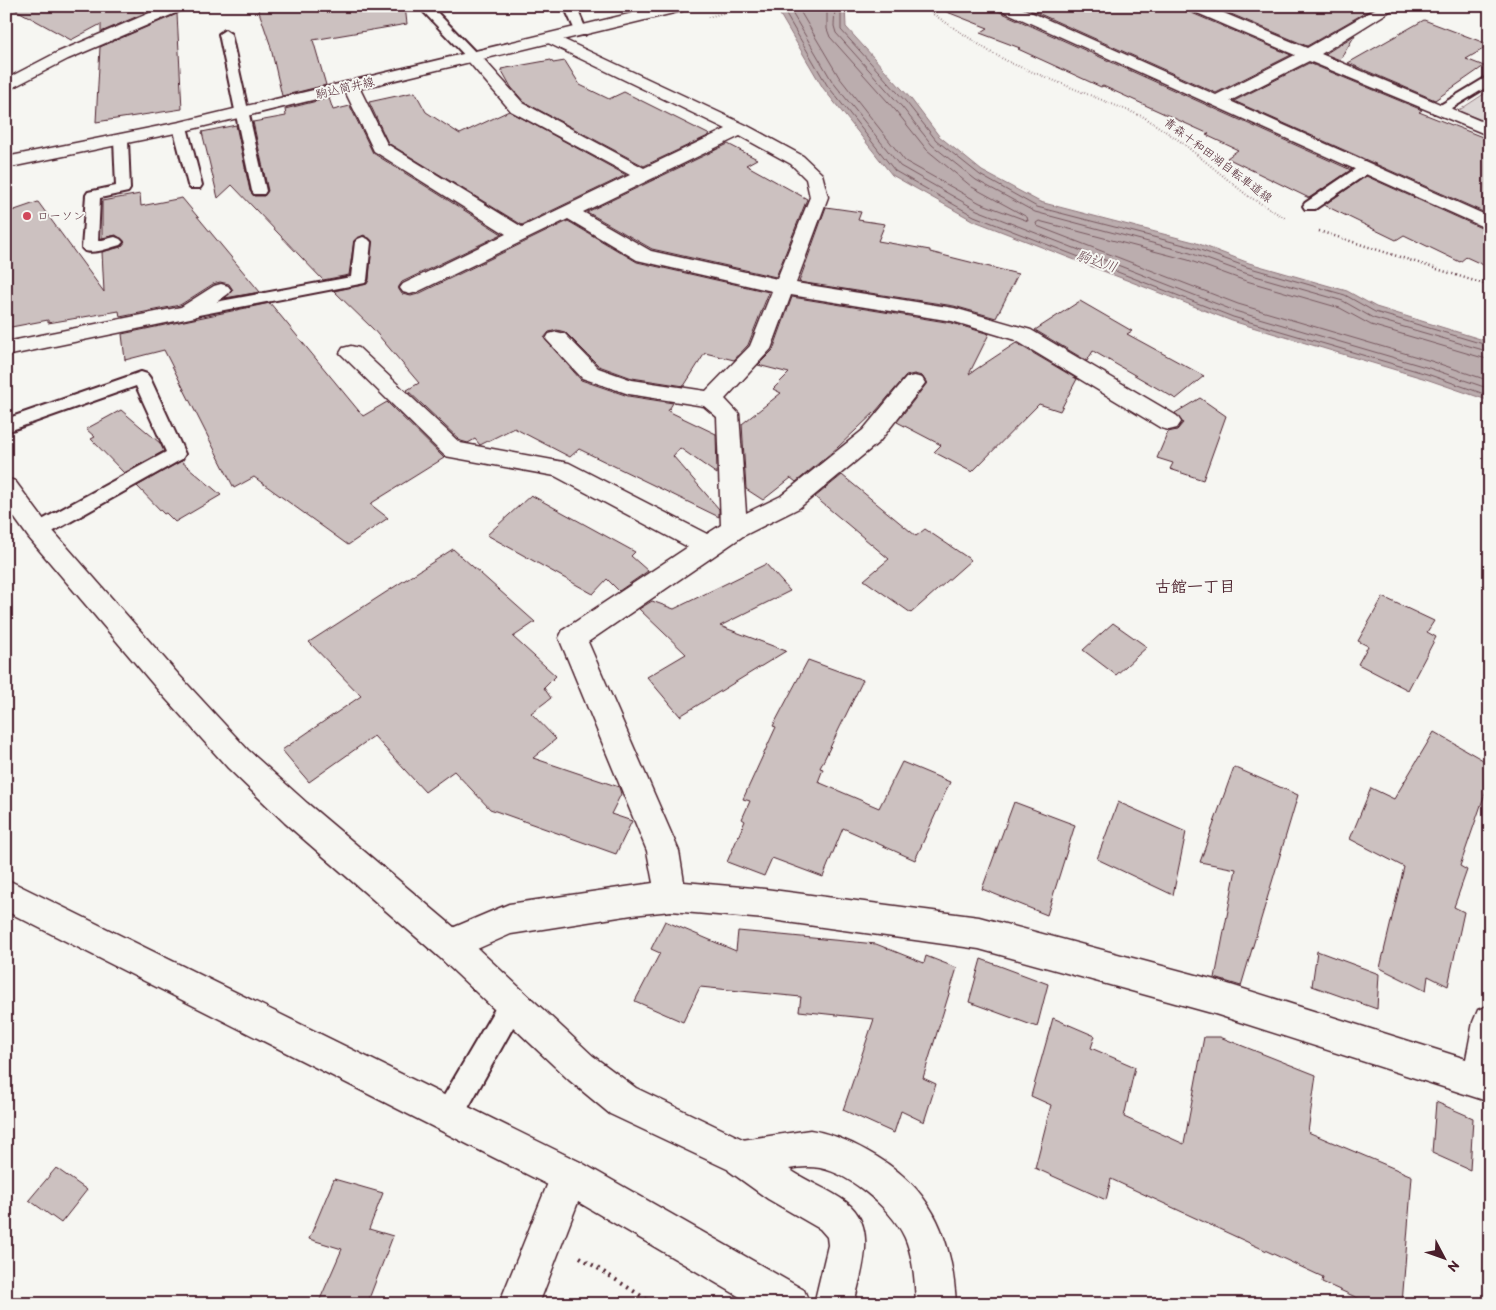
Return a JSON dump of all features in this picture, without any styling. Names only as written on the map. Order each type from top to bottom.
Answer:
[{"type":"street","points":[[6,86],[62,56],[180,6]]},
{"type":"street","name":"駒込筒井線","points":[[6,163],[180,127],[474,58],[682,6]]},
{"type":"street","points":[[1004,6],[1490,224]]},
{"type":"street","points":[[1194,6],[1307,56],[1490,131]]},
{"type":"street","points":[[1217,102],[1307,56],[1391,6]]},
{"type":"street","points":[[552,39],[740,129],[797,160],[815,178],[818,197],[760,349],[711,399]]},
{"type":"street","points":[[474,58],[517,107],[645,176]]},
{"type":"street","points":[[352,87],[380,147],[520,234]]},
{"type":"street","points":[[410,288],[740,129]]},
{"type":"street","points":[[568,211],[644,256],[783,287],[954,315],[1023,335],[1169,422]]},
{"type":"street","points":[[6,349],[188,312],[221,290]]},
{"type":"street","points":[[557,339],[590,373],[629,387],[711,399],[728,414],[734,529]]},
{"type":"street","points":[[351,354],[453,450],[561,469],[708,546]]},
{"type":"street","points":[[671,896],[663,851],[573,638],[734,529],[790,502],[871,436],[914,383]]},
{"type":"street","points":[[6,487],[38,531],[168,682],[238,759],[296,813],[450,945],[581,1068],[623,1101],[742,1158],[780,1186],[833,1216],[845,1229],[847,1245],[834,1304]]},
{"type":"street","points":[[6,894],[569,1176],[790,1304]]},
{"type":"street","points":[[450,945],[509,919],[632,900],[671,896],[765,904],[979,933],[1215,997],[1485,1083],[1490,1022]]},
{"type":"street","points":[[742,1158],[753,1159],[797,1149],[820,1150],[874,1174],[897,1192],[916,1219],[934,1265],[936,1304]]},
{"type":"street","points":[[519,1304],[569,1176]]},
{"type":"lane","points":[[424,6],[474,58]]},
{"type":"lane","points":[[570,6],[581,32]]},
{"type":"lane","points":[[225,34],[259,191]]},
{"type":"lane","points":[[1439,110],[1490,79]]},
{"type":"lane","points":[[180,127],[195,184]]},
{"type":"lane","points":[[115,242],[90,248],[92,195],[123,189],[121,140]]},
{"type":"lane","points":[[1310,206],[1366,168]]},
{"type":"lane","points":[[188,312],[359,280],[363,242]]},
{"type":"lane","points":[[6,426],[141,378],[176,454],[38,531]]},
{"type":"lane","points":[[448,1116],[512,1004]]},
{"type":"path","name":"青森十和田湖自転車道線","points":[[921,6],[992,53],[1013,64],[1144,117],[1160,126],[1231,184],[1256,202],[1289,220]]},
{"type":"path","points":[[1314,229],[1490,286]]},
{"type":"path","points":[[546,1235],[654,1304]]},
{"type":"shaded area","points":[[1490,90],[1490,123],[1458,111]]},
{"type":"water","name":"駒込川","points":[[775,6],[845,6],[846,27],[911,99],[939,136],[982,171],[1040,202],[1194,242],[1249,263],[1347,291],[1376,307],[1490,342],[1490,401],[1426,379],[1232,321],[972,220],[892,175],[823,88]]},
{"type":"building","points":[[9,6],[161,6],[101,32],[101,24],[71,40]]},
{"type":"building","points":[[257,6],[405,6],[407,24],[313,40],[326,85],[282,96],[270,44]]},
{"type":"building","points":[[937,6],[995,6],[998,11],[1351,170],[1309,198],[1227,158],[1238,150],[1206,135],[1209,134],[1018,49],[1020,48],[980,33],[988,28],[937,8]]},
{"type":"building","points":[[1022,6],[1184,6],[1187,11],[1291,55],[1216,93]]},
{"type":"building","points":[[1212,6],[1372,6],[1370,10],[1307,46]]},
{"type":"building","points":[[177,14],[182,109],[96,122],[100,47]]},
{"type":"building","points":[[1424,20],[1490,45],[1466,59],[1484,66],[1435,100],[1348,63]]},
{"type":"building","points":[[1355,35],[1340,60],[1325,54]]},
{"type":"building","points":[[551,60],[553,63],[565,61],[580,85],[609,99],[624,92],[710,135],[644,166],[524,102],[511,87],[501,69]]},
{"type":"building","points":[[1309,63],[1422,110],[1419,112],[1490,140],[1490,215],[1234,101]]},
{"type":"building","points":[[415,92],[426,112],[460,134],[509,111],[626,175],[522,225],[388,143],[369,102]]},
{"type":"building","points":[[329,98],[333,110],[350,106],[373,153],[502,234],[402,282],[398,288],[402,294],[411,296],[418,294],[568,221],[637,262],[769,292],[748,345],[734,360],[705,353],[684,386],[632,378],[599,366],[565,332],[557,330],[549,332],[544,338],[581,380],[628,396],[673,403],[668,411],[716,434],[717,474],[680,448],[673,456],[719,509],[719,517],[579,449],[570,457],[514,428],[480,445],[475,439],[468,443],[461,441],[407,390],[419,383],[373,329],[334,291],[367,284],[369,280],[372,241],[364,235],[354,241],[349,275],[323,280],[232,185],[218,198],[202,132],[236,125],[250,191],[254,196],[264,196],[268,191],[253,122],[286,116],[285,109]]},
{"type":"building","points":[[728,144],[757,159],[746,165],[807,199],[776,277],[652,249],[587,212]]},
{"type":"building","points":[[1366,176],[1490,232],[1490,268],[1466,257],[1460,262],[1404,235],[1396,240],[1324,205]]},
{"type":"building","points":[[140,194],[141,206],[182,198],[260,292],[225,298],[233,290],[229,284],[220,282],[213,284],[180,305],[120,317],[119,311],[48,323],[48,320],[6,328],[6,213],[38,202],[104,292],[102,252],[121,247],[125,242],[116,235],[102,238],[102,201]]},
{"type":"building","points":[[826,207],[861,212],[858,220],[885,224],[878,241],[930,250],[930,252],[1018,274],[996,318],[954,306],[799,282]]},
{"type":"building","points":[[792,297],[952,323],[989,334],[969,374],[1016,343],[1077,379],[1060,411],[1039,404],[972,472],[934,452],[941,445],[897,422],[927,383],[922,376],[914,374],[906,376],[876,411],[837,448],[796,482],[791,478],[763,500],[746,489],[742,424],[781,393],[773,389],[789,373],[758,365],[773,350]]},
{"type":"building","points":[[1080,301],[1132,331],[1127,334],[1204,376],[1176,399],[1093,351],[1087,361],[1035,330]]},
{"type":"building","points":[[270,303],[363,416],[387,402],[444,458],[370,504],[388,518],[348,545],[254,477],[234,488],[164,350],[125,360],[122,334]]},
{"type":"building","points":[[1200,398],[1226,416],[1203,480],[1170,469],[1173,463],[1157,458],[1168,432],[1177,430],[1183,423],[1175,413]]},
{"type":"building","points":[[121,410],[160,443],[164,451],[124,473],[91,439],[95,437],[86,429]]},
{"type":"building","points":[[181,461],[221,495],[175,522],[166,513],[164,514],[137,486]]},
{"type":"building","points":[[842,475],[916,536],[925,529],[971,560],[911,613],[864,580],[889,559],[815,497]]},
{"type":"building","points":[[531,495],[635,552],[631,556],[648,571],[619,591],[607,579],[593,594],[487,535]]},
{"type":"building","points":[[453,549],[535,622],[513,637],[556,676],[544,688],[551,698],[531,713],[556,739],[533,758],[619,787],[621,794],[611,814],[632,821],[616,854],[490,809],[454,771],[425,792],[374,736],[309,782],[282,750],[361,696],[309,642]]},
{"type":"building","points":[[766,564],[790,591],[720,626],[786,651],[680,716],[647,677],[686,654],[639,609],[652,601],[674,609]]},
{"type":"building","points":[[1383,597],[1434,621],[1427,632],[1436,637],[1408,690],[1358,664],[1368,646],[1358,641]]},
{"type":"building","points":[[1113,623],[1147,647],[1116,675],[1083,650]]},
{"type":"building","points":[[808,660],[863,680],[820,768],[823,769],[818,782],[879,808],[902,762],[950,782],[915,860],[843,828],[823,877],[772,858],[764,876],[727,862],[745,821],[742,819],[750,801],[743,799],[776,727],[773,726]]},
{"type":"building","points":[[1434,732],[1490,764],[1490,779],[1460,866],[1467,870],[1454,907],[1464,912],[1448,986],[1428,976],[1426,991],[1380,968],[1404,867],[1350,839],[1371,788],[1394,799]]},
{"type":"building","points":[[1234,767],[1298,795],[1241,986],[1215,978],[1236,869],[1200,862]]},
{"type":"building","points":[[1014,802],[1075,825],[1047,915],[982,889]]},
{"type":"building","points":[[1118,802],[1186,832],[1173,895],[1097,859]]},
{"type":"building","points":[[665,921],[736,951],[738,931],[876,944],[924,963],[926,956],[957,968],[923,1078],[936,1084],[924,1122],[901,1111],[894,1133],[843,1110],[874,1019],[799,1011],[801,997],[700,987],[683,1022],[635,1001],[660,953],[651,949]]},
{"type":"building","points":[[1317,951],[1379,974],[1377,1009],[1312,986]]},
{"type":"building","points":[[981,959],[1048,984],[1037,1027],[969,1002]]},
{"type":"building","points":[[1053,1018],[1095,1036],[1091,1048],[1135,1067],[1124,1117],[1184,1144],[1204,1037],[1220,1037],[1316,1075],[1308,1132],[1412,1176],[1402,1304],[1371,1304],[1322,1282],[1323,1277],[1111,1179],[1106,1200],[1035,1168],[1051,1105],[1031,1096]]},
{"type":"building","points":[[1436,1102],[1473,1118],[1470,1170],[1432,1153]]},
{"type":"building","points":[[56,1168],[87,1190],[61,1223],[29,1200]]},
{"type":"building","points":[[334,1179],[383,1193],[369,1229],[393,1236],[367,1304],[318,1304],[342,1249],[309,1239]]},
{"type":"place","name":"ローソン","points":[[27,216]]},
{"type":"district","name":"古館一丁目","points":[[1195,586]]}]
